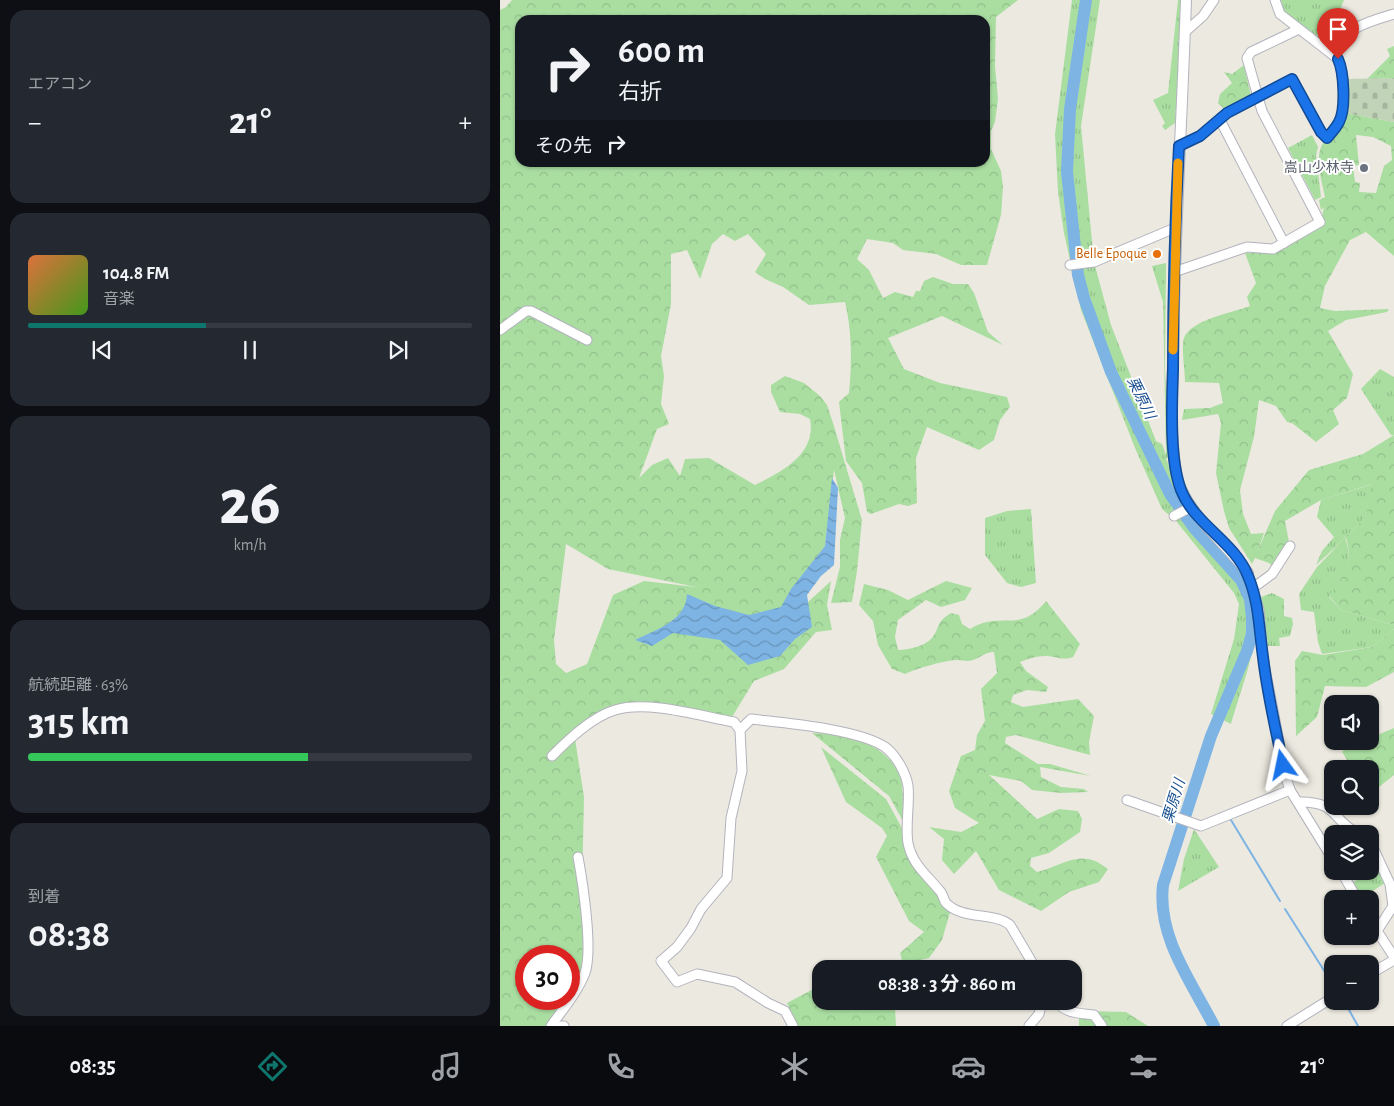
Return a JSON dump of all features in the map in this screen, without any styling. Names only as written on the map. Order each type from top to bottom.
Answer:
[{"type":"street","points":[[1186,0],[1175,228],[1172,410],[1175,461],[1180,490],[1188,508],[1234,554],[1248,574],[1259,610],[1266,676],[1290,790],[1324,845]]},
{"type":"street","points":[[1185,32],[1214,0]]},
{"type":"street","points":[[1206,10],[1222,0]]},
{"type":"street","points":[[1179,146],[1200,136],[1227,113],[1292,79],[1321,132],[1327,138],[1339,123],[1343,113],[1342,68],[1338,59],[1280,14],[1275,0]]},
{"type":"street","points":[[1331,53],[1345,35],[1359,25],[1394,14]]},
{"type":"street","points":[[1174,272],[1247,247],[1274,249],[1320,222],[1257,97],[1247,58],[1251,52],[1299,29]]},
{"type":"street","points":[[1220,120],[1284,243]]},
{"type":"street","points":[[1070,265],[1086,264],[1175,228]]},
{"type":"street","points":[[500,330],[526,311],[531,311],[587,340]]},
{"type":"street","points":[[1174,516],[1188,508]]},
{"type":"street","points":[[1253,588],[1272,574],[1290,546]]},
{"type":"street","points":[[552,756],[599,717],[616,710],[646,707],[734,722],[740,730],[742,771],[731,818],[727,878],[700,909],[691,928],[677,947],[661,961],[677,982],[696,974],[735,982],[768,1004],[785,1011],[793,1026]]},
{"type":"street","points":[[740,730],[751,718],[807,725],[858,737],[885,748],[898,763],[906,778],[908,788],[908,842],[920,870],[953,908],[978,917],[1003,920],[1010,924],[1031,960]]},
{"type":"street","points":[[1127,800],[1201,826],[1290,790]]},
{"type":"street","points":[[1298,802],[1320,803],[1331,808],[1346,825]]},
{"type":"street","points":[[551,1026],[580,985],[588,962],[588,942],[578,857]]},
{"type":"street","points":[[1379,860],[1390,884],[1393,906],[1379,928]]},
{"type":"street","points":[[1379,934],[1394,958],[1379,968]]},
{"type":"street","points":[[1287,1026],[1324,1003]]},
{"type":"street","points":[[1029,1026],[1040,1010]]},
{"type":"street","points":[[1067,1010],[1094,1015],[1102,1026]]},
{"type":"green space","points":[[512,0],[1018,0],[996,17],[995,66],[998,99],[995,122],[991,131],[991,149],[1001,171],[1003,187],[1001,215],[987,265],[961,265],[936,254],[903,250],[893,243],[867,239],[857,259],[869,270],[883,298],[895,292],[913,297],[916,291],[920,291],[924,281],[933,277],[953,284],[968,284],[974,293],[988,332],[1003,345],[942,316],[888,338],[904,369],[940,383],[1007,397],[1010,407],[1000,420],[994,440],[979,450],[927,427],[916,458],[917,503],[908,506],[899,504],[871,514],[867,512],[862,483],[846,461],[839,402],[849,393],[850,382],[850,336],[845,302],[809,305],[783,287],[755,272],[766,254],[748,234],[735,241],[723,234],[712,244],[700,279],[687,250],[671,254],[671,304],[661,356],[664,376],[661,404],[669,424],[657,429],[639,478],[652,465],[668,458],[680,476],[685,459],[709,458],[755,485],[776,474],[786,468],[803,452],[811,431],[810,419],[800,414],[780,412],[771,392],[771,385],[785,376],[804,383],[820,396],[827,405],[862,520],[852,602],[831,603],[840,567],[840,540],[845,518],[834,470],[825,546],[787,599],[808,602],[831,581],[827,605],[832,630],[816,632],[784,669],[754,681],[732,717],[650,702],[610,708],[574,732],[584,797],[582,889],[585,973],[580,989],[580,945],[515,945],[515,1010],[563,1010],[550,1026],[500,1026],[500,10],[506,7]],"holes":[[[566,544],[608,569],[696,587],[644,581],[613,595],[587,664],[566,673],[556,664],[554,640]]]},
{"type":"green space","points":[[1072,0],[1100,0],[1081,126],[1094,262],[1111,325],[1156,441],[1162,444],[1166,455],[1163,302],[1152,266],[1166,263],[1165,369],[1169,458],[1166,458],[1180,497],[1239,567],[1254,599],[1256,617],[1254,645],[1231,724],[1211,714],[1234,639],[1239,604],[1234,593],[1176,521],[1162,509],[1135,448],[1081,310],[1064,233],[1058,192],[1055,134]]},
{"type":"green space","points":[[1080,0],[1090,0],[1070,143],[1065,151],[1063,137]]},
{"type":"green space","points":[[1178,0],[1183,0],[1175,123],[1165,130],[1162,126],[1165,123],[1153,100],[1168,93]]},
{"type":"green space","points":[[1277,0],[1344,0],[1339,12],[1358,25],[1333,50],[1281,15]]},
{"type":"green space","points":[[1394,46],[1394,78],[1367,79],[1390,56],[1387,49]]},
{"type":"green space","points":[[1244,65],[1251,96],[1225,110],[1218,103],[1220,94],[1232,83],[1224,72],[1232,74]]},
{"type":"green space","points":[[1394,78],[1394,122],[1345,113],[1345,79]]},
{"type":"green space","points":[[1345,113],[1394,122],[1394,256],[1366,232],[1350,240],[1325,286],[1320,308],[1335,311],[1389,309],[1387,312],[1346,320],[1328,331],[1353,374],[1347,398],[1333,410],[1339,424],[1316,442],[1292,423],[1287,422],[1276,406],[1259,400],[1254,437],[1240,490],[1243,514],[1251,534],[1264,533],[1258,550],[1275,511],[1309,470],[1363,454],[1394,435],[1394,625],[1341,610],[1329,596],[1346,569],[1349,555],[1346,538],[1316,565],[1365,518],[1372,484],[1321,500],[1285,521],[1289,542],[1272,566],[1255,558],[1252,564],[1229,528],[1224,511],[1216,473],[1221,423],[1218,414],[1182,420],[1184,409],[1210,408],[1223,403],[1219,383],[1185,382],[1183,343],[1185,335],[1192,328],[1210,318],[1250,306],[1247,297],[1256,283],[1245,253],[1275,253],[1324,222],[1322,216],[1324,207],[1321,210],[1319,200],[1325,197],[1319,162],[1320,149],[1343,114],[1347,121]],"holes":[[[1356,135],[1373,137],[1391,146],[1392,160],[1384,166],[1376,193],[1359,192],[1360,183],[1355,182],[1353,166],[1359,165]]]},
{"type":"green space","points":[[1312,135],[1318,147],[1316,155],[1321,197],[1315,200],[1288,148]]},
{"type":"green space","points":[[1380,369],[1394,377],[1394,435],[1391,435],[1361,389]]},
{"type":"green space","points":[[1373,484],[1365,518],[1316,565],[1322,551],[1334,537],[1317,517],[1321,500]]},
{"type":"green space","points":[[1031,509],[1036,583],[1021,587],[1007,583],[985,555],[985,518],[1007,511]]},
{"type":"green space","points":[[1345,538],[1349,555],[1348,562],[1343,576],[1329,597],[1341,610],[1394,625],[1394,629],[1372,647],[1322,654],[1318,642],[1314,612],[1301,610],[1299,594],[1317,567]]},
{"type":"green space","points":[[946,581],[972,588],[965,600],[941,607],[926,600],[898,620],[895,637],[898,650],[916,647],[929,641],[935,634],[940,622],[951,613],[959,615],[962,624],[970,629],[991,621],[1018,620],[1027,617],[1046,601],[1080,644],[1073,657],[1042,656],[1020,662],[1026,671],[1048,687],[1046,692],[1027,690],[1013,695],[1011,702],[1023,707],[1078,699],[1094,716],[1089,742],[1090,755],[1016,735],[1006,737],[1005,743],[1038,764],[1050,764],[1091,776],[1040,767],[1041,777],[1061,787],[1084,789],[1088,792],[1061,793],[1032,790],[1021,781],[989,775],[1037,819],[1059,809],[1078,811],[1082,819],[1080,832],[1049,853],[1031,858],[1030,866],[1037,872],[1081,858],[1089,859],[1108,869],[1099,882],[1069,892],[1041,911],[999,890],[976,851],[954,874],[942,860],[944,839],[929,827],[961,832],[979,823],[955,808],[949,791],[961,756],[975,750],[977,735],[985,721],[981,689],[997,673],[994,652],[969,661],[946,661],[905,674],[892,669],[878,645],[873,621],[859,605],[864,584],[888,590],[908,600]]},
{"type":"green space","points":[[1272,593],[1284,599],[1284,616],[1292,618],[1293,624],[1290,636],[1279,638],[1280,646],[1268,646],[1261,597]]},
{"type":"green space","points":[[1394,629],[1394,672],[1366,687],[1325,686],[1317,717],[1296,736],[1295,661],[1302,651],[1323,655],[1372,647]]},
{"type":"green space","points":[[1394,728],[1394,775],[1379,787],[1379,760],[1347,760],[1342,752],[1344,750],[1379,750],[1379,734]]},
{"type":"green space","points":[[812,733],[837,735],[861,741],[883,753],[892,762],[901,778],[904,823],[889,796]]},
{"type":"green space","points":[[821,747],[886,799],[943,903],[951,909],[942,940],[929,958],[902,960],[900,953],[924,932],[909,921],[876,857],[887,836],[882,828],[846,802]]},
{"type":"green space","points":[[1194,829],[1219,867],[1178,891],[1184,859]]},
{"type":"green space","points":[[1379,866],[1385,883],[1374,890],[1357,890],[1352,883],[1357,880],[1379,880]]},
{"type":"green space","points":[[812,990],[812,1010],[895,1010],[896,1026],[798,1026],[787,1003]]},
{"type":"green space","points":[[1086,1011],[1126,1012],[1148,1026],[1079,1026],[1079,1015]]},
{"type":"water","points":[[832,478],[838,488],[834,565],[821,576],[807,595],[812,627],[795,639],[780,656],[748,665],[720,640],[673,633],[652,646],[635,640],[661,628],[676,618],[682,611],[687,594],[715,606],[749,615],[781,607],[791,589],[825,546]]},
{"type":"waterway","name":"栗原川","points":[[1086,0],[1070,109],[1067,172],[1078,275],[1084,298],[1111,372],[1170,494],[1195,529],[1241,580],[1250,599],[1252,634],[1247,651],[1211,736],[1163,885],[1165,923],[1170,941],[1214,1026]]},
{"type":"waterway","points":[[1231,820],[1280,901]]},
{"type":"waterway","points":[[1285,909],[1324,970]]},
{"type":"waterway","points":[[1349,1010],[1358,1026]]},
{"type":"slow traffic","points":[[1173,350],[1178,163]]},
{"type":"place","name":"嵩山少林寺","points":[[1364,168]]},
{"type":"place","name":"Belle Epoque","points":[[1157,254]]},
{"type":"route","points":[[1283,765],[1263,658],[1259,610],[1254,590],[1248,574],[1234,554],[1191,507],[1180,490],[1175,461],[1172,410],[1175,228],[1179,146],[1200,136],[1227,113],[1292,79],[1321,132],[1327,138],[1339,123],[1343,113],[1342,68],[1338,59]]}]
